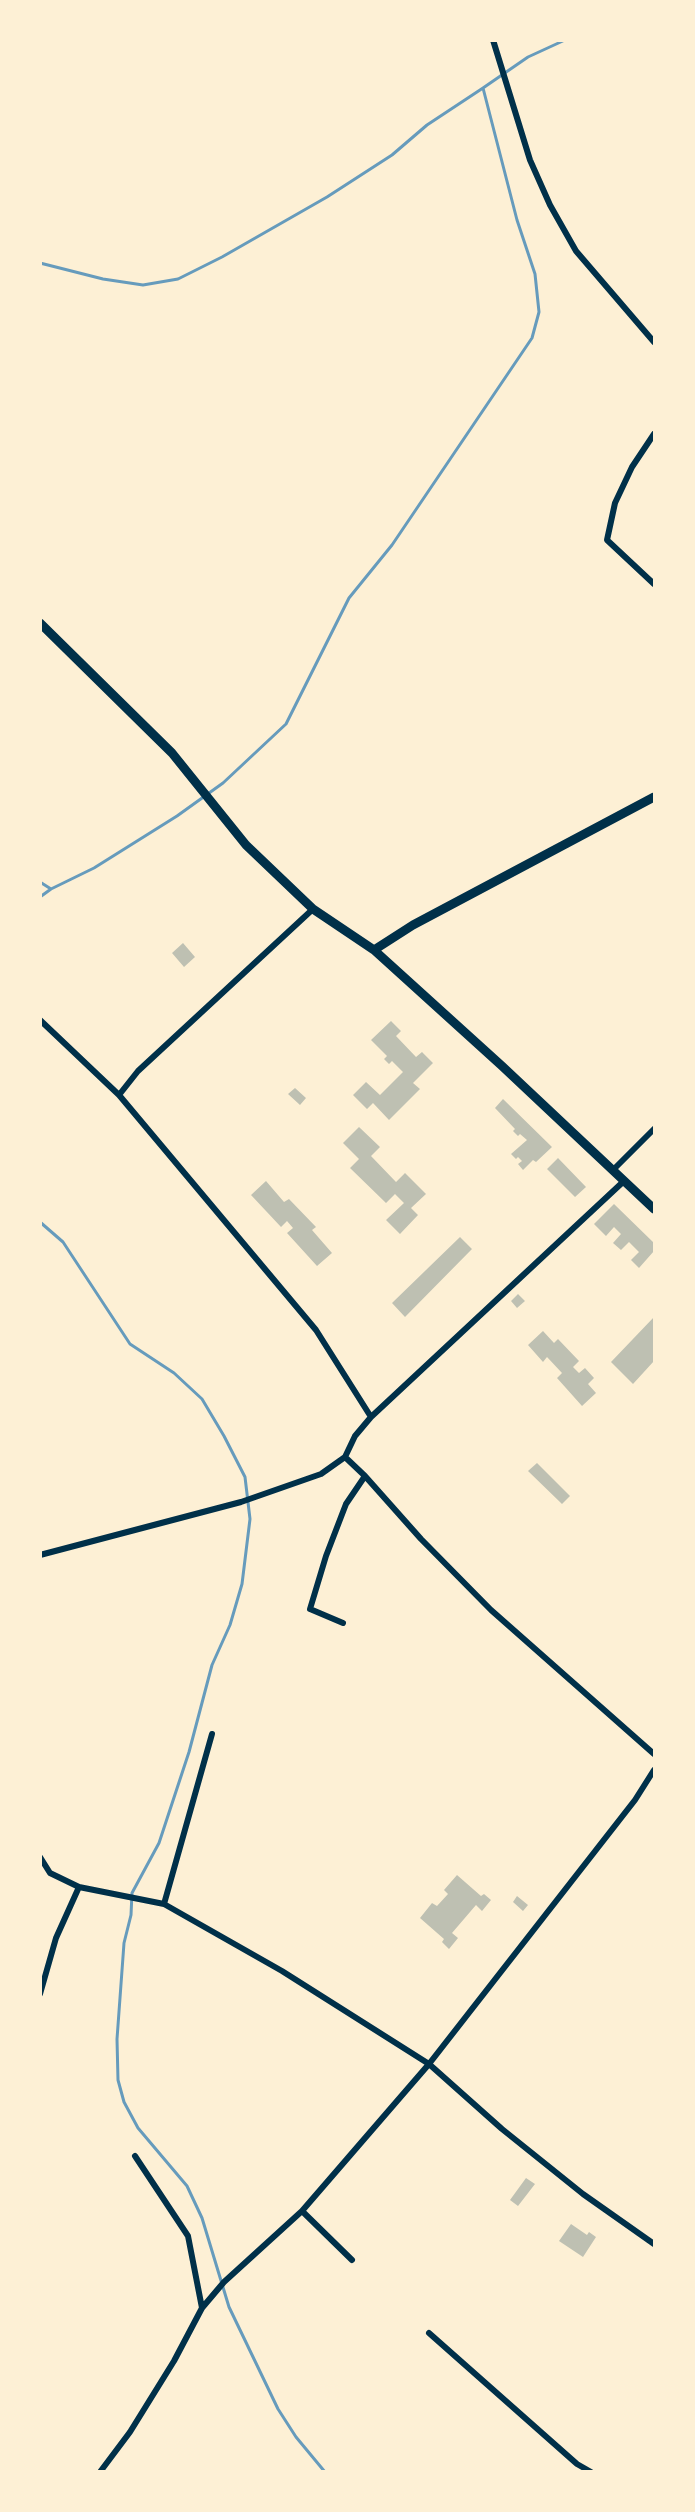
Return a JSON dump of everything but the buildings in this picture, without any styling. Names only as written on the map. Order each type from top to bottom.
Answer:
[{"type":"main road","points":[[42,623],[172,753],[246,845],[313,909],[374,950],[654,1209]]},
{"type":"main road","points":[[374,950],[413,925],[654,796]]},
{"type":"street","points":[[493,40],[506,90],[530,160],[550,206],[571,242],[654,342]]},
{"type":"street","points":[[654,434],[632,467],[615,503],[607,540],[654,584]]},
{"type":"street","points":[[119,1095],[138,1071],[313,909]]},
{"type":"street","points":[[40,1020],[119,1095],[316,1330],[371,1417]]},
{"type":"street","points":[[613,1170],[654,1129]]},
{"type":"street","points":[[40,1555],[254,1499],[321,1474],[345,1457],[355,1436],[371,1417],[624,1181]]},
{"type":"street","points":[[345,1457],[455,1575],[499,1617],[654,1754]]},
{"type":"street","points":[[343,1623],[310,1609],[326,1556],[346,1504],[365,1476]]},
{"type":"street","points":[[164,1904],[212,1734]]},
{"type":"street","points":[[100,2472],[130,2432],[174,2361],[202,2308],[224,2282],[302,2211],[429,2064],[629,1808],[654,1770]]},
{"type":"street","points":[[40,1857],[50,1873],[79,1887],[164,1904],[282,1971],[429,2064],[502,2129],[583,2194],[654,2244]]},
{"type":"street","points":[[40,1994],[56,1938],[79,1887]]},
{"type":"street","points":[[135,2156],[188,2236],[202,2308]]},
{"type":"street","points":[[302,2211],[352,2260]]},
{"type":"street","points":[[429,2333],[577,2464],[591,2472]]},
{"type":"waterway","points":[[40,897],[51,889],[94,868],[177,816],[223,783],[286,724],[349,598],[392,545],[532,338],[539,312],[535,274],[517,220],[483,88],[528,57],[565,40]]},
{"type":"waterway","points":[[40,263],[103,279],[143,285],[178,279],[222,257],[327,197],[392,155],[427,125],[483,88]]},
{"type":"waterway","points":[[40,882],[51,889]]},
{"type":"waterway","points":[[40,1222],[63,1242],[130,1344],[174,1373],[202,1399],[245,1477],[250,1519],[242,1584],[230,1625],[212,1665],[189,1752],[159,1843],[132,1893],[131,1915],[124,1943],[117,2039],[118,2080],[124,2102],[138,2128],[187,2186],[202,2218],[229,2307],[278,2409],[296,2437],[325,2472]]}]
